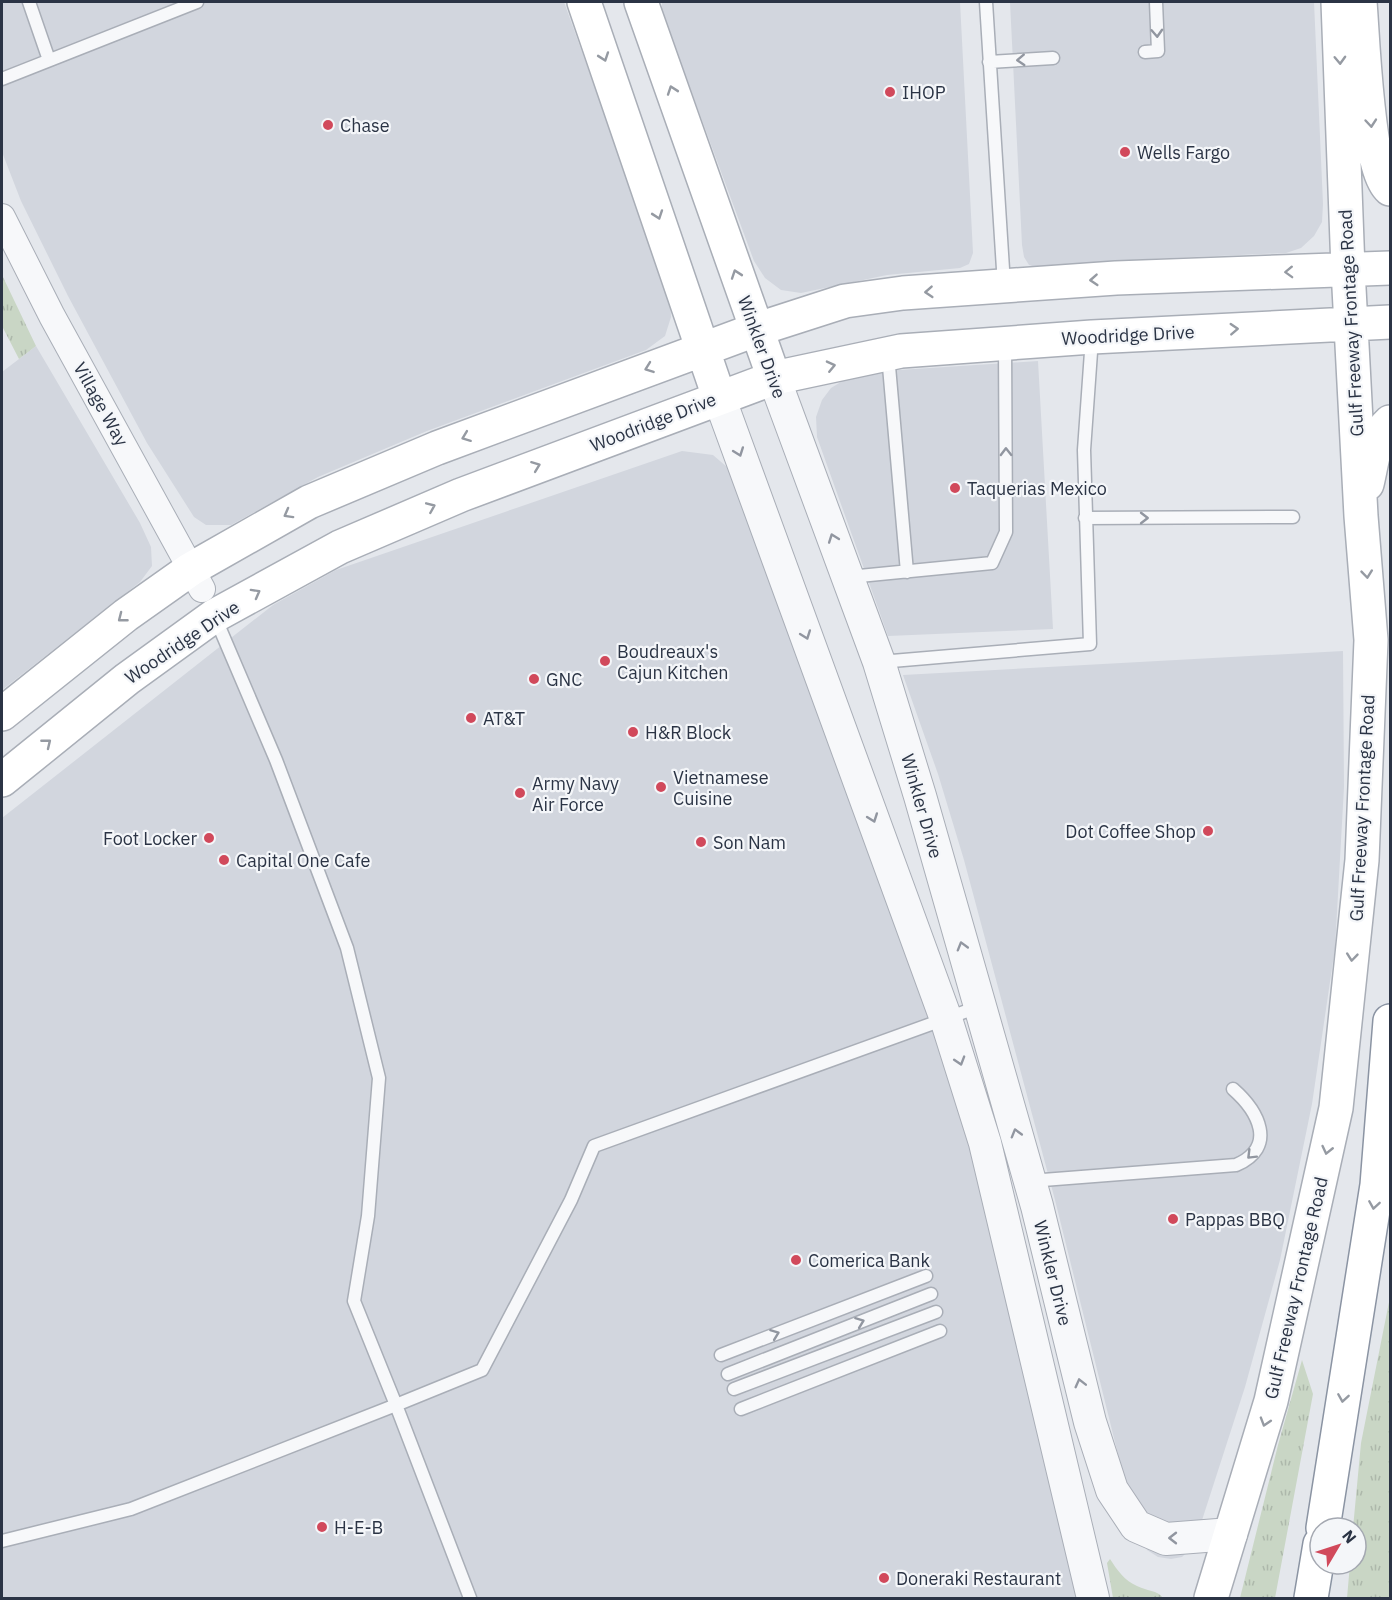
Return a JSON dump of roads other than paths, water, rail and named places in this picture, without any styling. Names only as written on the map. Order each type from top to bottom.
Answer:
[{"type":"main road","name":"Winkler Drive","points":[[641,2],[755,330],[774,378]]},
{"type":"main road","name":"Gulf Freeway Frontage Road","points":[[1211,1599],[1271,1401],[1336,1108],[1362,860],[1371,640],[1360,516],[1347,269],[1338,2]]},
{"type":"main road","points":[[1360,2],[1373,147],[1384,183],[1390,189]]},
{"type":"main road","name":"Winkler Drive","points":[[592,4],[720,397]]},
{"type":"main road","name":"Woodridge Drive","points":[[2,780],[127,679],[205,596],[309,502],[390,467],[703,347],[845,301],[903,294],[1116,278],[1390,268]]},
{"type":"main road","name":"Woodridge Drive","points":[[2,714],[126,615],[205,596],[350,543],[461,495],[774,378],[888,354],[1092,337],[1390,322]]},
{"type":"main road","points":[[1360,516],[1374,453],[1384,428],[1390,422]]},
{"type":"main road","points":[[1325,1516],[1377,1185],[1390,1022]]},
{"type":"main road","points":[[1312,1594],[1315,1576]]},
{"type":"street","name":"Village Way","points":[[2,217],[52,316],[205,596]]},
{"type":"street","name":"Winkler Drive","points":[[774,378],[879,662],[1029,1181],[1090,1422],[1112,1490],[1136,1526],[1166,1539],[1231,1534]]},
{"type":"street","name":"Winkler Drive","points":[[720,397],[946,1018],[985,1143],[1093,1599]]},
{"type":"lane","points":[[29,2],[49,60]]},
{"type":"lane","points":[[2,79],[197,2]]},
{"type":"lane","points":[[986,2],[1005,286]]},
{"type":"lane","points":[[1145,52],[1158,51],[1156,2]]},
{"type":"lane","points":[[989,62],[1053,58]]},
{"type":"lane","points":[[879,662],[1090,644],[1084,450],[1092,337]]},
{"type":"lane","points":[[847,577],[992,563],[1006,532],[1005,344]]},
{"type":"lane","points":[[888,354],[907,572]]},
{"type":"lane","points":[[1085,518],[1293,517]]},
{"type":"lane","points":[[205,596],[272,750],[347,948],[379,1078],[368,1216],[354,1301],[470,1599]]},
{"type":"lane","points":[[2,1541],[131,1509],[482,1370],[571,1200],[594,1146],[979,1006]]},
{"type":"lane","points":[[1029,1181],[1236,1165],[1248,1160],[1261,1142],[1261,1132],[1247,1101],[1233,1089]]},
{"type":"lane","points":[[721,1355],[926,1276]]},
{"type":"lane","points":[[728,1374],[931,1294]]},
{"type":"lane","points":[[734,1389],[936,1312]]},
{"type":"lane","points":[[741,1409],[940,1331]]},
{"type":"place","name":"IHOP","points":[[890,92]]},
{"type":"place","name":"Chase","points":[[328,125]]},
{"type":"place","name":"Wells Fargo","points":[[1125,152]]},
{"type":"place","name":"Taquerias Mexico","points":[[955,488]]},
{"type":"place","name":"Boudreaux's Cajun Kitchen","points":[[605,661]]},
{"type":"place","name":"GNC","points":[[534,679]]},
{"type":"place","name":"AT&T","points":[[471,718]]},
{"type":"place","name":"H&R Block","points":[[633,732]]},
{"type":"place","name":"Vietnamese Cuisine","points":[[661,787]]},
{"type":"place","name":"Army Navy Air Force","points":[[520,793]]},
{"type":"place","name":"Dot Coffee Shop","points":[[1208,831]]},
{"type":"place","name":"Foot Locker","points":[[209,838]]},
{"type":"place","name":"Son Nam","points":[[701,842]]},
{"type":"place","name":"Capital One Cafe","points":[[224,860]]},
{"type":"place","name":"Pappas BBQ","points":[[1173,1219]]},
{"type":"place","name":"Comerica Bank","points":[[796,1260]]},
{"type":"place","name":"H-E-B","points":[[322,1527]]},
{"type":"place","name":"Doneraki Restaurant","points":[[884,1578]]}]
